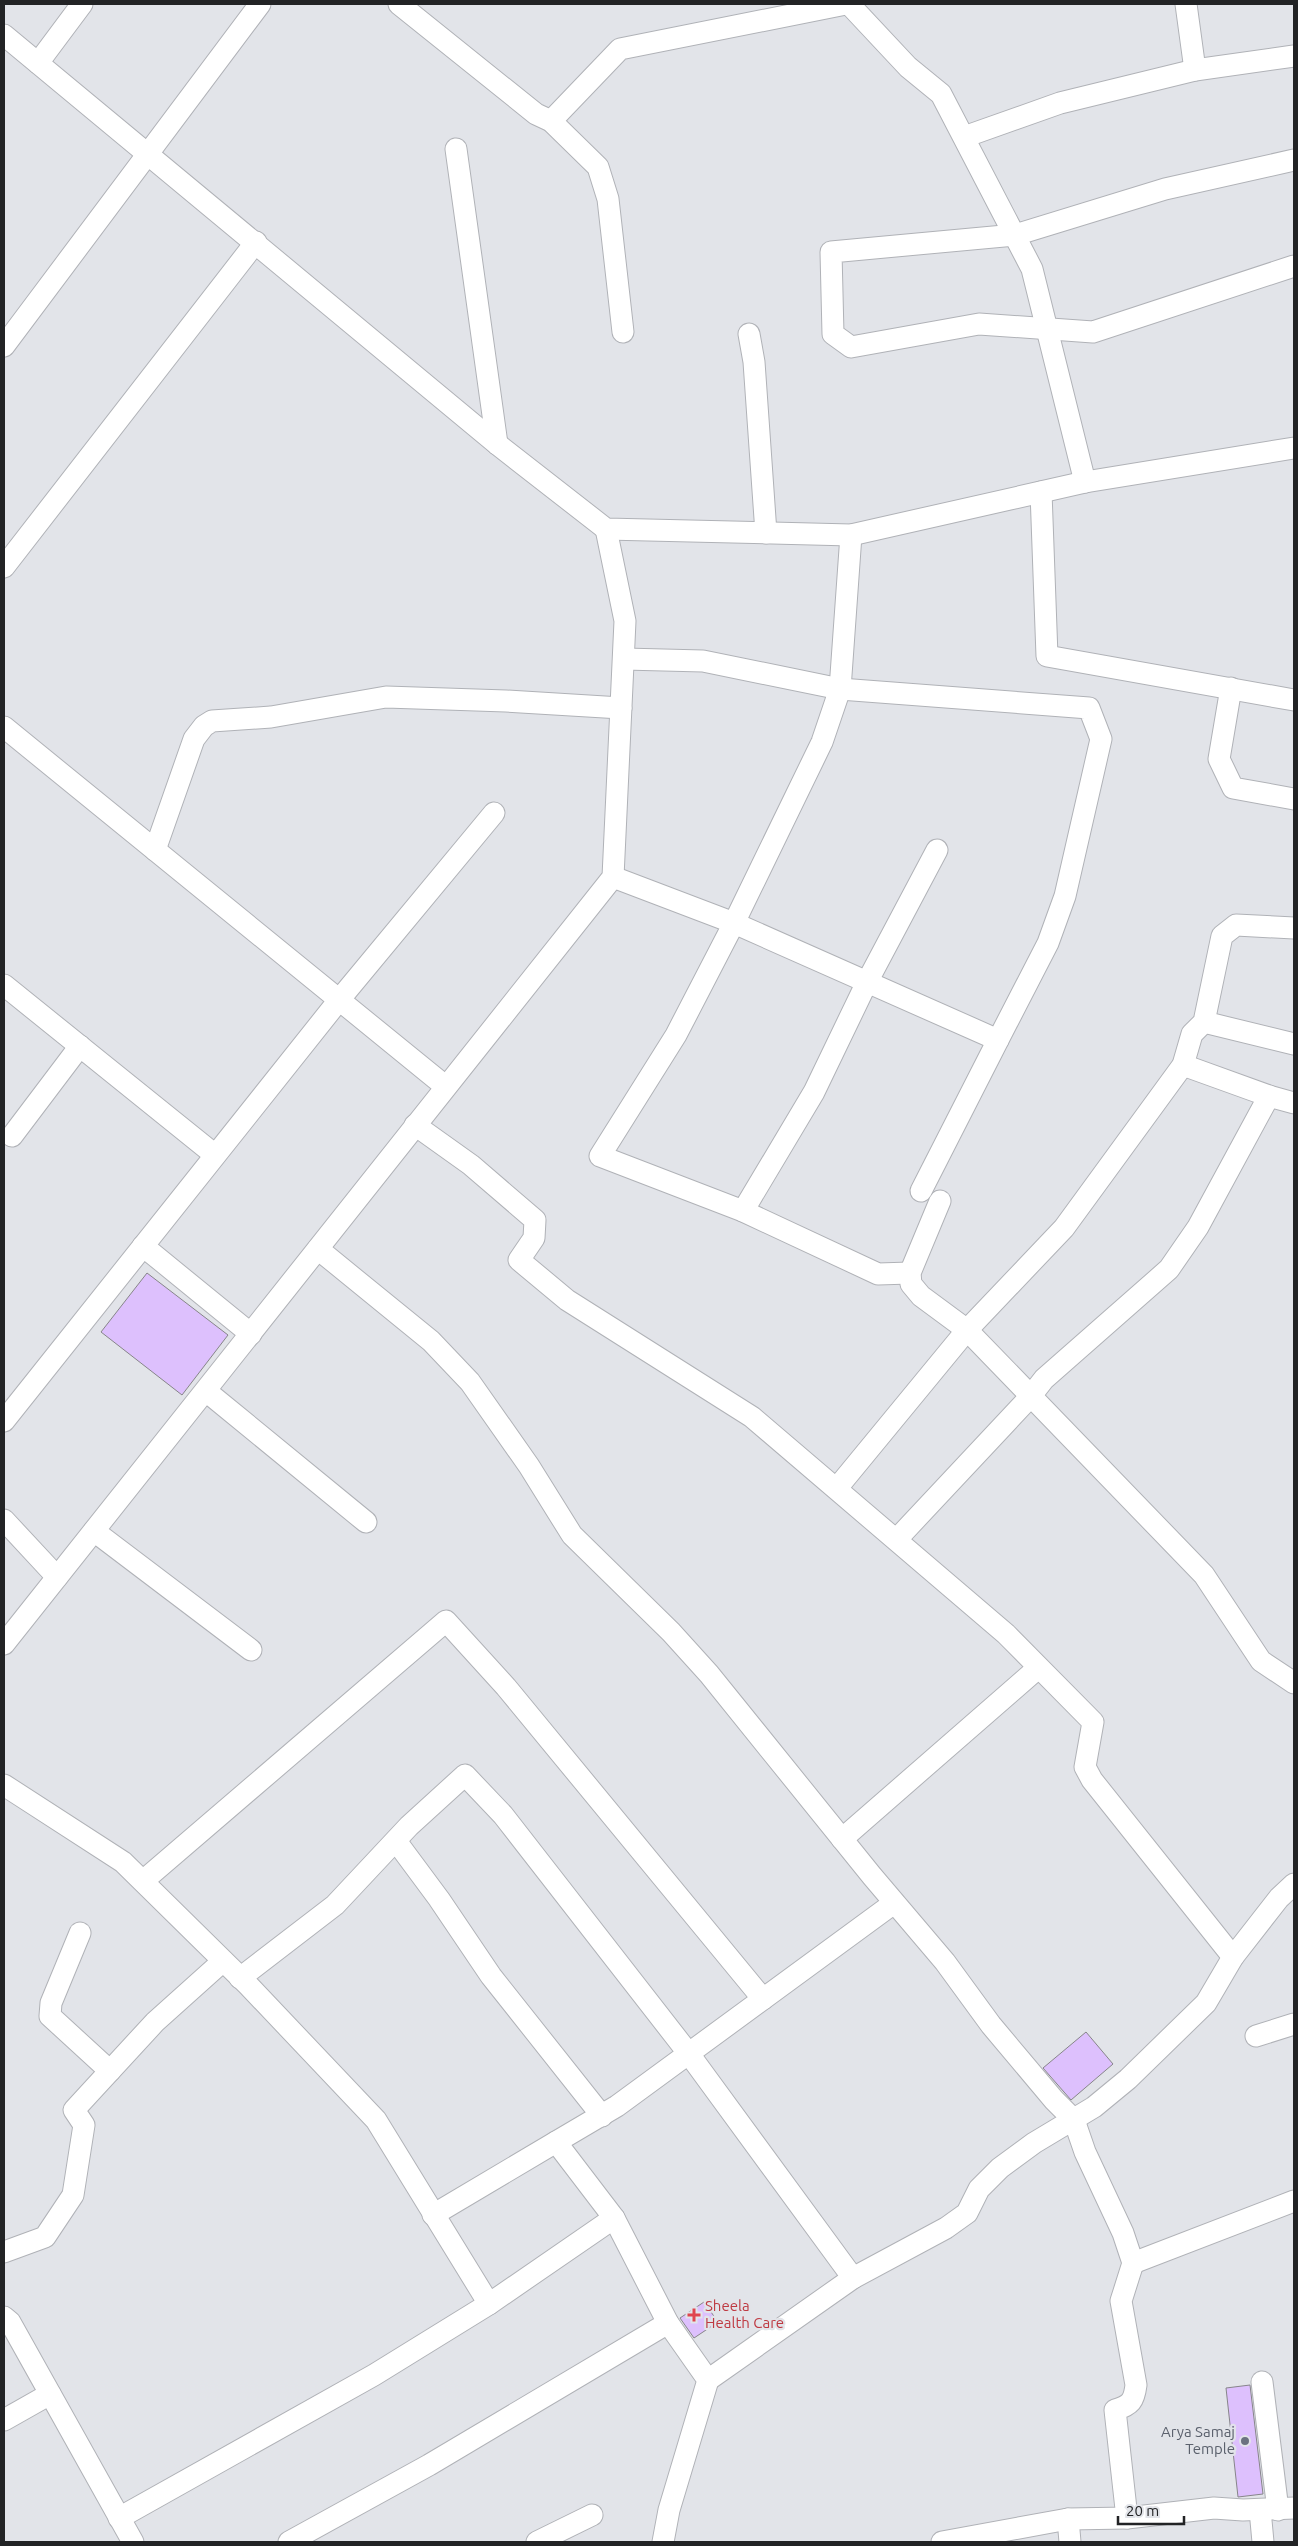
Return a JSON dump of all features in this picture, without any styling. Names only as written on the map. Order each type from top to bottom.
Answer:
[{"type":"street","points":[[38,63],[82,4]]},
{"type":"street","points":[[4,346],[260,4]]},
{"type":"street","points":[[399,4],[536,114],[551,121],[598,167],[608,199],[623,332]]},
{"type":"street","points":[[551,121],[620,49],[848,4],[908,67],[942,94],[1032,269],[1085,482]]},
{"type":"street","points":[[1186,4],[1195,70]]},
{"type":"street","points":[[4,35],[256,242],[497,444],[606,529],[851,535],[1085,482],[1294,448]]},
{"type":"street","points":[[964,137],[1060,103],[1195,70],[1294,56]]},
{"type":"street","points":[[456,149],[497,444]]},
{"type":"street","points":[[1294,160],[1165,189],[1014,236],[831,252],[833,334],[851,347],[979,324],[1093,332],[1294,266]]},
{"type":"street","points":[[4,567],[256,242]]},
{"type":"street","points":[[749,334],[754,362],[766,533]]},
{"type":"street","points":[[1041,492],[1047,656],[1294,700]]},
{"type":"street","points":[[4,1644],[318,1250],[445,1086],[613,877],[625,621],[606,529]]},
{"type":"street","points":[[851,535],[840,689],[822,742],[734,923],[676,1035],[600,1156],[743,1211],[878,1274],[910,1273]]},
{"type":"street","points":[[624,659],[703,661],[840,689],[1089,708],[1101,739],[1065,896],[1048,943],[922,1191]]},
{"type":"street","points":[[1230,688],[1219,760],[1233,788],[1294,799]]},
{"type":"street","points":[[155,850],[194,739],[204,726],[212,721],[271,717],[386,697],[506,701],[621,708]]},
{"type":"street","points":[[4,727],[445,1086]]},
{"type":"street","points":[[4,1421],[339,1000],[494,813]]},
{"type":"street","points":[[743,1211],[814,1092],[867,982],[937,850]]},
{"type":"street","points":[[613,877],[734,923],[998,1040]]},
{"type":"street","points":[[837,1488],[967,1330],[1064,1228],[1183,1065],[1192,1034],[1204,1022],[1222,936],[1236,925],[1294,928]]},
{"type":"street","points":[[4,985],[215,1155]]},
{"type":"street","points":[[1204,1022],[1294,1044]]},
{"type":"street","points":[[12,1136],[80,1046]]},
{"type":"street","points":[[1183,1065],[1294,1103]]},
{"type":"street","points":[[897,1539],[1030,1397],[1044,1379],[1169,1270],[1198,1227],[1269,1096]]},
{"type":"street","points":[[416,1125],[471,1165],[535,1220],[534,1238],[519,1260],[567,1300],[752,1417],[1006,1634],[1093,1722],[1085,1767],[1092,1780],[1232,1957]]},
{"type":"street","points":[[940,1201],[910,1273],[911,1284],[921,1296],[967,1330],[1204,1576],[1262,1661],[1294,1683]]},
{"type":"street","points":[[143,1246],[251,1334]]},
{"type":"street","points":[[318,1250],[431,1341],[470,1382],[529,1466],[572,1535],[671,1632],[709,1674],[894,1903],[945,1962],[991,2025],[1074,2120],[1086,2152],[1123,2233],[1133,2264],[1121,2300],[1136,2385],[1134,2399],[1130,2405],[1115,2410],[1127,2518]]},
{"type":"street","points":[[206,1391],[366,1522]]},
{"type":"street","points":[[4,1520],[57,1577]]},
{"type":"street","points":[[94,1531],[251,1650]]},
{"type":"street","points":[[143,1881],[446,1621],[506,1687],[763,1999]]},
{"type":"street","points":[[842,1839],[1038,1668]]},
{"type":"street","points":[[240,1978],[335,1905],[396,1841],[465,1775],[504,1816],[689,2054],[853,2278]]},
{"type":"street","points":[[4,1785],[123,1862],[240,1978],[376,2120],[433,2216],[489,2304]]},
{"type":"street","points":[[396,1841],[439,1898],[491,1976],[602,2116]]},
{"type":"street","points":[[663,2542],[669,2510],[708,2380],[853,2278],[946,2228],[967,2213],[979,2189],[1000,2168],[1034,2143],[1074,2120],[1128,2079],[1206,2003],[1232,1957],[1279,1898],[1294,1884]]},
{"type":"street","points":[[433,2216],[602,2116],[894,1903]]},
{"type":"street","points":[[80,1933],[51,2003],[50,2016],[110,2071]]},
{"type":"street","points":[[4,2252],[45,2237],[73,2195],[84,2125],[74,2110],[155,2022],[223,1961]]},
{"type":"street","points":[[1256,2036],[1294,2024]]},
{"type":"street","points":[[556,2142],[614,2218],[668,2324],[708,2380]]},
{"type":"street","points":[[1133,2264],[1294,2201]]},
{"type":"street","points":[[119,2518],[374,2375],[489,2304],[614,2218]]},
{"type":"street","points":[[4,2317],[10,2322],[133,2542]]},
{"type":"street","points":[[289,2542],[429,2465],[668,2324]]},
{"type":"street","points":[[1262,2382],[1277,2509],[1263,2542]]},
{"type":"street","points":[[4,2420],[50,2394]]},
{"type":"street","points":[[942,2542],[1068,2519],[1127,2518],[1214,2508],[1277,2509]]},
{"type":"street","points":[[537,2542],[592,2515]]},
{"type":"street","points":[[1068,2519],[1070,2542]]},
{"type":"building","points":[[147,1273],[228,1335],[182,1395],[101,1332]]},
{"type":"building","points":[[1086,2032],[1113,2064],[1071,2100],[1043,2068]]},
{"type":"building","points":[[704,2302],[718,2322],[694,2338],[680,2318]]},
{"type":"building","name":"Arya Samaj Temple","points":[[1250,2385],[1263,2494],[1238,2497],[1226,2388]]},
{"type":"place","name":"Sheela Health Care","points":[[694,2315]]},
{"type":"place","name":"Arya Samaj Temple","points":[[1245,2441]]}]
